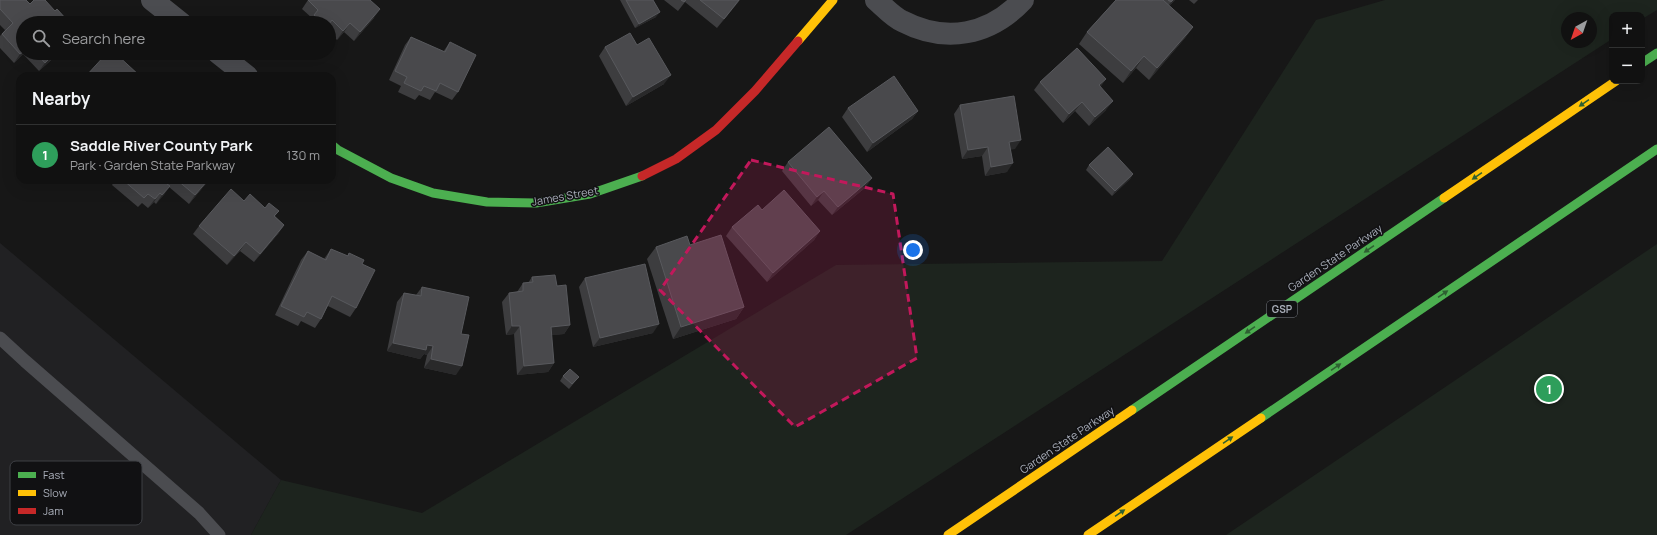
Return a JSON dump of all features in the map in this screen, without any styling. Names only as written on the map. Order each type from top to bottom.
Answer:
[{"type":"main road","name":"James Street","points":[[336,148],[391,178],[433,193],[487,202],[536,203],[590,194],[637,178],[676,159],[716,130],[755,91],[833,0]]},
{"type":"main road","points":[[1645,62],[1657,53]]},
{"type":"main road","name":"Garden State Parkway","points":[[948,535],[1612,84]]},
{"type":"main road","points":[[1088,535],[1657,149]]},
{"type":"street","points":[[152,0],[172,16]]},
{"type":"street","points":[[876,0],[901,21],[931,32],[959,34],[986,27],[1011,13],[1023,0]]},
{"type":"street","points":[[227,60],[242,72]]},
{"type":"lane","points":[[0,338],[34,370],[140,461]]},
{"type":"lane","points":[[142,463],[200,513],[219,535]]},
{"type":"highlighted area","points":[[751,160],[893,194],[917,358],[795,427],[660,290]]},
{"type":"shaded area","points":[[1385,0],[1657,0],[1657,10],[1645,17],[1645,12],[1609,12],[1609,41],[846,535],[251,535],[281,480],[422,513],[836,265],[1162,261],[1316,20]]},
{"type":"shaded area","points":[[0,243],[281,480],[251,535],[0,535]]},
{"type":"shaded area","points":[[1657,244],[1657,535],[1226,535]]},
{"type":"building","points":[[0,0],[26,0],[30,4],[34,0],[45,0],[55,11],[57,9],[63,16],[16,16],[16,50],[2,34],[13,23],[0,9]]},
{"type":"building","points":[[308,0],[370,0],[380,9],[360,32],[350,23],[343,31],[336,24],[336,16],[315,16],[314,15],[318,10]]},
{"type":"building","points":[[626,0],[653,0],[660,12],[639,24]]},
{"type":"building","points":[[700,0],[739,0],[724,19]]},
{"type":"building","points":[[1116,0],[1163,0],[1193,27],[1157,68],[1144,56],[1131,71],[1087,32]]},
{"type":"building","points":[[630,33],[637,45],[649,38],[671,75],[633,97],[605,47]]},
{"type":"building","points":[[411,37],[445,52],[450,42],[476,55],[458,92],[440,83],[436,91],[424,86],[421,91],[404,83],[407,77],[395,71]]},
{"type":"building","points":[[1077,48],[1106,79],[1099,85],[1113,101],[1095,117],[1082,102],[1069,114],[1040,82]]},
{"type":"building","points":[[101,60],[123,60],[136,72],[90,72]]},
{"type":"building","points":[[894,76],[918,111],[873,143],[848,108]]},
{"type":"building","points":[[1014,96],[1021,140],[1009,142],[1013,163],[991,167],[988,147],[968,150],[960,105]]},
{"type":"building","points":[[829,127],[872,178],[838,207],[824,191],[817,197],[788,162]]},
{"type":"building","points":[[1108,147],[1133,174],[1115,191],[1089,165]]},
{"type":"building","points":[[128,184],[167,184],[170,186],[162,195],[160,193],[155,199],[148,194],[144,198]]},
{"type":"building","points":[[182,184],[205,184],[195,195]]},
{"type":"building","points":[[231,189],[244,201],[250,194],[265,208],[269,203],[279,211],[274,216],[284,225],[260,254],[246,242],[234,256],[199,226]]},
{"type":"building","points":[[784,190],[820,231],[773,273],[732,227],[758,205],[762,210]]},
{"type":"building","points":[[721,235],[744,307],[681,327],[656,247],[687,236],[690,245]]},
{"type":"building","points":[[331,249],[348,256],[349,253],[364,260],[362,264],[375,270],[356,308],[332,296],[321,319],[307,312],[304,317],[281,306],[308,251],[326,260]]},
{"type":"building","points":[[645,264],[659,324],[600,338],[585,278]]},
{"type":"building","points":[[555,275],[557,286],[566,285],[570,325],[551,327],[554,363],[524,366],[520,326],[512,326],[509,293],[523,291],[523,283],[533,282],[532,277]]},
{"type":"building","points":[[422,287],[469,297],[461,334],[469,335],[462,366],[431,359],[433,346],[427,345],[426,350],[393,343],[404,293],[421,296]]},
{"type":"building","points":[[570,369],[579,377],[572,384],[563,376]]},
{"type":"traffic: fast","points":[[1645,61],[1657,53]]},
{"type":"traffic: fast","points":[[336,148],[391,178],[433,193],[487,202],[536,203],[590,194],[642,176]]},
{"type":"traffic: fast","points":[[1261,418],[1657,149]]},
{"type":"traffic: fast","points":[[1132,410],[1444,198]]},
{"type":"traffic: slow","points":[[798,41],[833,0]]},
{"type":"traffic: slow","points":[[1444,198],[1612,84]]},
{"type":"traffic: slow","points":[[948,535],[1132,410]]},
{"type":"traffic: slow","points":[[1088,535],[1261,418]]},
{"type":"traffic: jam","points":[[642,176],[676,159],[716,130],[755,91],[798,41]]},
{"type":"place","name":"Saddle River County Park","points":[[1549,389]]}]
